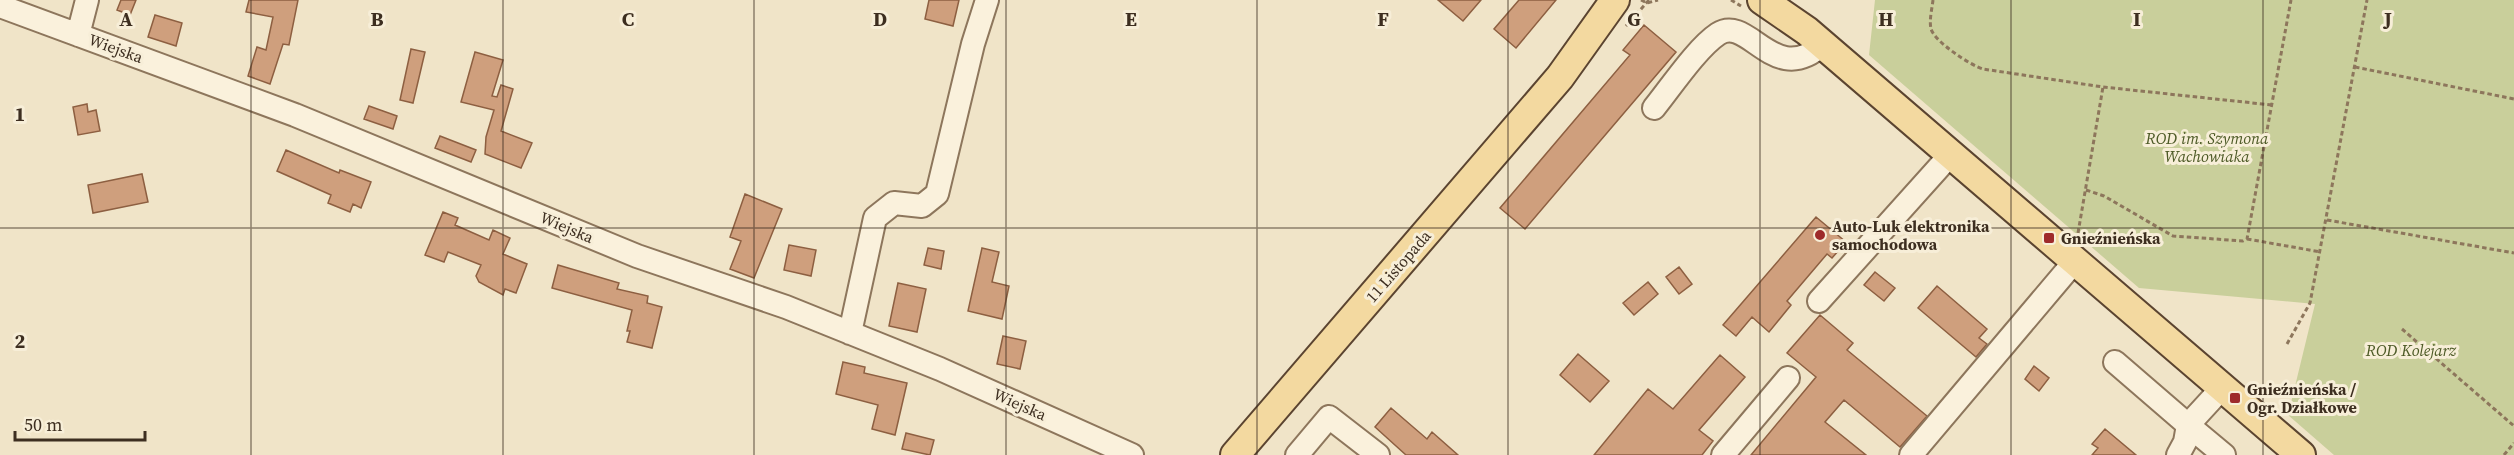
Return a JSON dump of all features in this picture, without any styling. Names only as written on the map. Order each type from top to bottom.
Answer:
[{"type":"main road","name":"11 Listopada","points":[[1235,455],[1560,77],[1615,0]]},
{"type":"main road","name":"11 Listopada","points":[[1560,77],[1603,36],[1635,0]]},
{"type":"main road","points":[[1762,0],[1815,37],[2301,455]]},
{"type":"main road","points":[[1782,0],[1815,37]]},
{"type":"street","points":[[78,35],[87,0]]},
{"type":"street","points":[[850,333],[875,218],[894,203],[922,206],[937,194],[973,45],[987,0]]},
{"type":"street","name":"Wiejska","points":[[0,6],[295,115],[637,256],[786,307],[940,369],[1132,455]]},
{"type":"street","points":[[1654,108],[1705,46],[1720,32],[1733,31],[1742,34],[1778,56],[1792,60],[1805,58],[1815,37]]},
{"type":"street","points":[[1819,301],[1951,154]]},
{"type":"street","points":[[1911,455],[2071,258]]},
{"type":"street","points":[[2115,362],[2224,455]]},
{"type":"street","points":[[1723,455],[1788,378]]},
{"type":"street","points":[[2178,455],[2185,442],[2188,425],[2222,388]]},
{"type":"street","points":[[1297,455],[1329,417],[1378,455]]},
{"type":"path","points":[[1641,0],[1647,3],[1658,0]]},
{"type":"path","points":[[1933,0],[1930,25],[1932,32],[1940,41],[1974,66],[2103,87],[2272,105]]},
{"type":"path","points":[[2247,239],[2291,0]]},
{"type":"path","points":[[2288,344],[2310,303],[2367,0]]},
{"type":"path","points":[[2355,67],[2514,99]]},
{"type":"path","points":[[2071,258],[2078,234],[2103,87]]},
{"type":"path","points":[[2086,190],[2104,196],[2173,236],[2243,241],[2247,239],[2321,252]]},
{"type":"path","points":[[2326,219],[2514,253]]},
{"type":"path","points":[[2402,329],[2514,426]]},
{"type":"path","points":[[2504,455],[2514,443]]},
{"type":"green space","name":"ROD im. Szymona Wachowiaka","points":[[1875,0],[2514,0],[2514,455],[2334,455],[2288,415],[2315,304],[2139,288],[1869,55]]},
{"type":"building","points":[[121,0],[136,0],[130,15],[117,10]]},
{"type":"building","points":[[249,0],[298,0],[289,45],[283,44],[270,84],[248,76],[257,47],[266,50],[273,17],[246,12]]},
{"type":"building","points":[[929,0],[959,0],[953,26],[925,19]]},
{"type":"building","points":[[1438,0],[1481,0],[1463,21]]},
{"type":"building","points":[[1519,0],[1556,0],[1516,48],[1494,29]]},
{"type":"building","points":[[155,15],[182,23],[176,46],[148,37]]},
{"type":"building","points":[[1644,25],[1676,52],[1525,229],[1500,208],[1630,55],[1623,50]]},
{"type":"building","points":[[411,49],[425,52],[413,103],[400,100]]},
{"type":"building","points":[[475,52],[503,60],[492,96],[497,97],[501,85],[513,89],[501,131],[532,143],[521,168],[485,154],[486,137],[494,110],[461,102]]},
{"type":"building","points":[[87,104],[88,112],[96,110],[100,131],[78,135],[73,107]]},
{"type":"building","points":[[369,106],[397,116],[393,129],[364,119]]},
{"type":"building","points":[[440,136],[476,150],[471,162],[435,148]]},
{"type":"building","points":[[286,150],[339,173],[340,170],[371,182],[361,208],[353,204],[350,212],[328,203],[331,195],[277,171]]},
{"type":"building","points":[[142,174],[148,202],[93,213],[88,185]]},
{"type":"building","points":[[745,194],[782,209],[754,278],[730,269],[741,241],[730,237]]},
{"type":"building","points":[[443,212],[458,218],[455,225],[489,240],[493,230],[510,238],[503,254],[527,264],[516,293],[505,289],[503,295],[479,282],[476,276],[481,265],[448,252],[444,262],[425,255]]},
{"type":"building","points":[[1816,217],[1846,242],[1832,258],[1827,254],[1787,301],[1791,305],[1769,332],[1752,317],[1736,336],[1723,325]]},
{"type":"building","points":[[789,245],[816,250],[811,276],[784,270]]},
{"type":"building","points":[[928,248],[944,251],[941,269],[924,265]]},
{"type":"building","points":[[982,248],[999,252],[992,282],[1009,286],[1002,319],[968,311]]},
{"type":"building","points":[[558,265],[619,283],[617,289],[648,296],[647,303],[662,307],[652,348],[627,342],[632,310],[552,288]]},
{"type":"building","points":[[1679,267],[1692,284],[1679,294],[1666,277]]},
{"type":"building","points":[[1875,272],[1895,288],[1884,301],[1864,285]]},
{"type":"building","points":[[1648,282],[1658,294],[1634,315],[1623,303]]},
{"type":"building","points":[[898,283],[926,289],[917,332],[889,326]]},
{"type":"building","points":[[1937,286],[1987,329],[1979,338],[1987,344],[1976,357],[1918,308]]},
{"type":"building","points":[[1820,315],[1853,343],[1847,350],[1927,416],[1900,447],[1844,400],[1825,422],[1866,455],[1751,455],[1816,377],[1787,353]]},
{"type":"building","points":[[1003,336],[1026,341],[1020,369],[997,364]]},
{"type":"building","points":[[1578,354],[1609,381],[1590,402],[1560,375]]},
{"type":"building","points":[[1720,355],[1745,377],[1699,430],[1713,441],[1702,455],[1594,455],[1648,389],[1673,409]]},
{"type":"building","points":[[843,362],[865,367],[864,373],[907,383],[895,435],[872,429],[878,405],[836,394]]},
{"type":"building","points":[[2034,366],[2049,378],[2039,391],[2025,379]]},
{"type":"building","points":[[1391,408],[1427,439],[1432,432],[1458,455],[1406,455],[1375,427]]},
{"type":"building","points":[[2105,429],[2136,455],[2092,455],[2098,448],[2092,444]]},
{"type":"building","points":[[906,433],[934,440],[930,455],[902,449]]},
{"type":"place","name":"Auto-Luk elektronika samochodowa","points":[[1820,235]]},
{"type":"place","name":"Gnieźnieńska","points":[[2049,238]]},
{"type":"place","name":"Gnieźnieńska / Ogr. Działkowe","points":[[2235,398]]},
{"type":"park label","name":"ROD Kolejarz","points":[[2411,350]]}]
